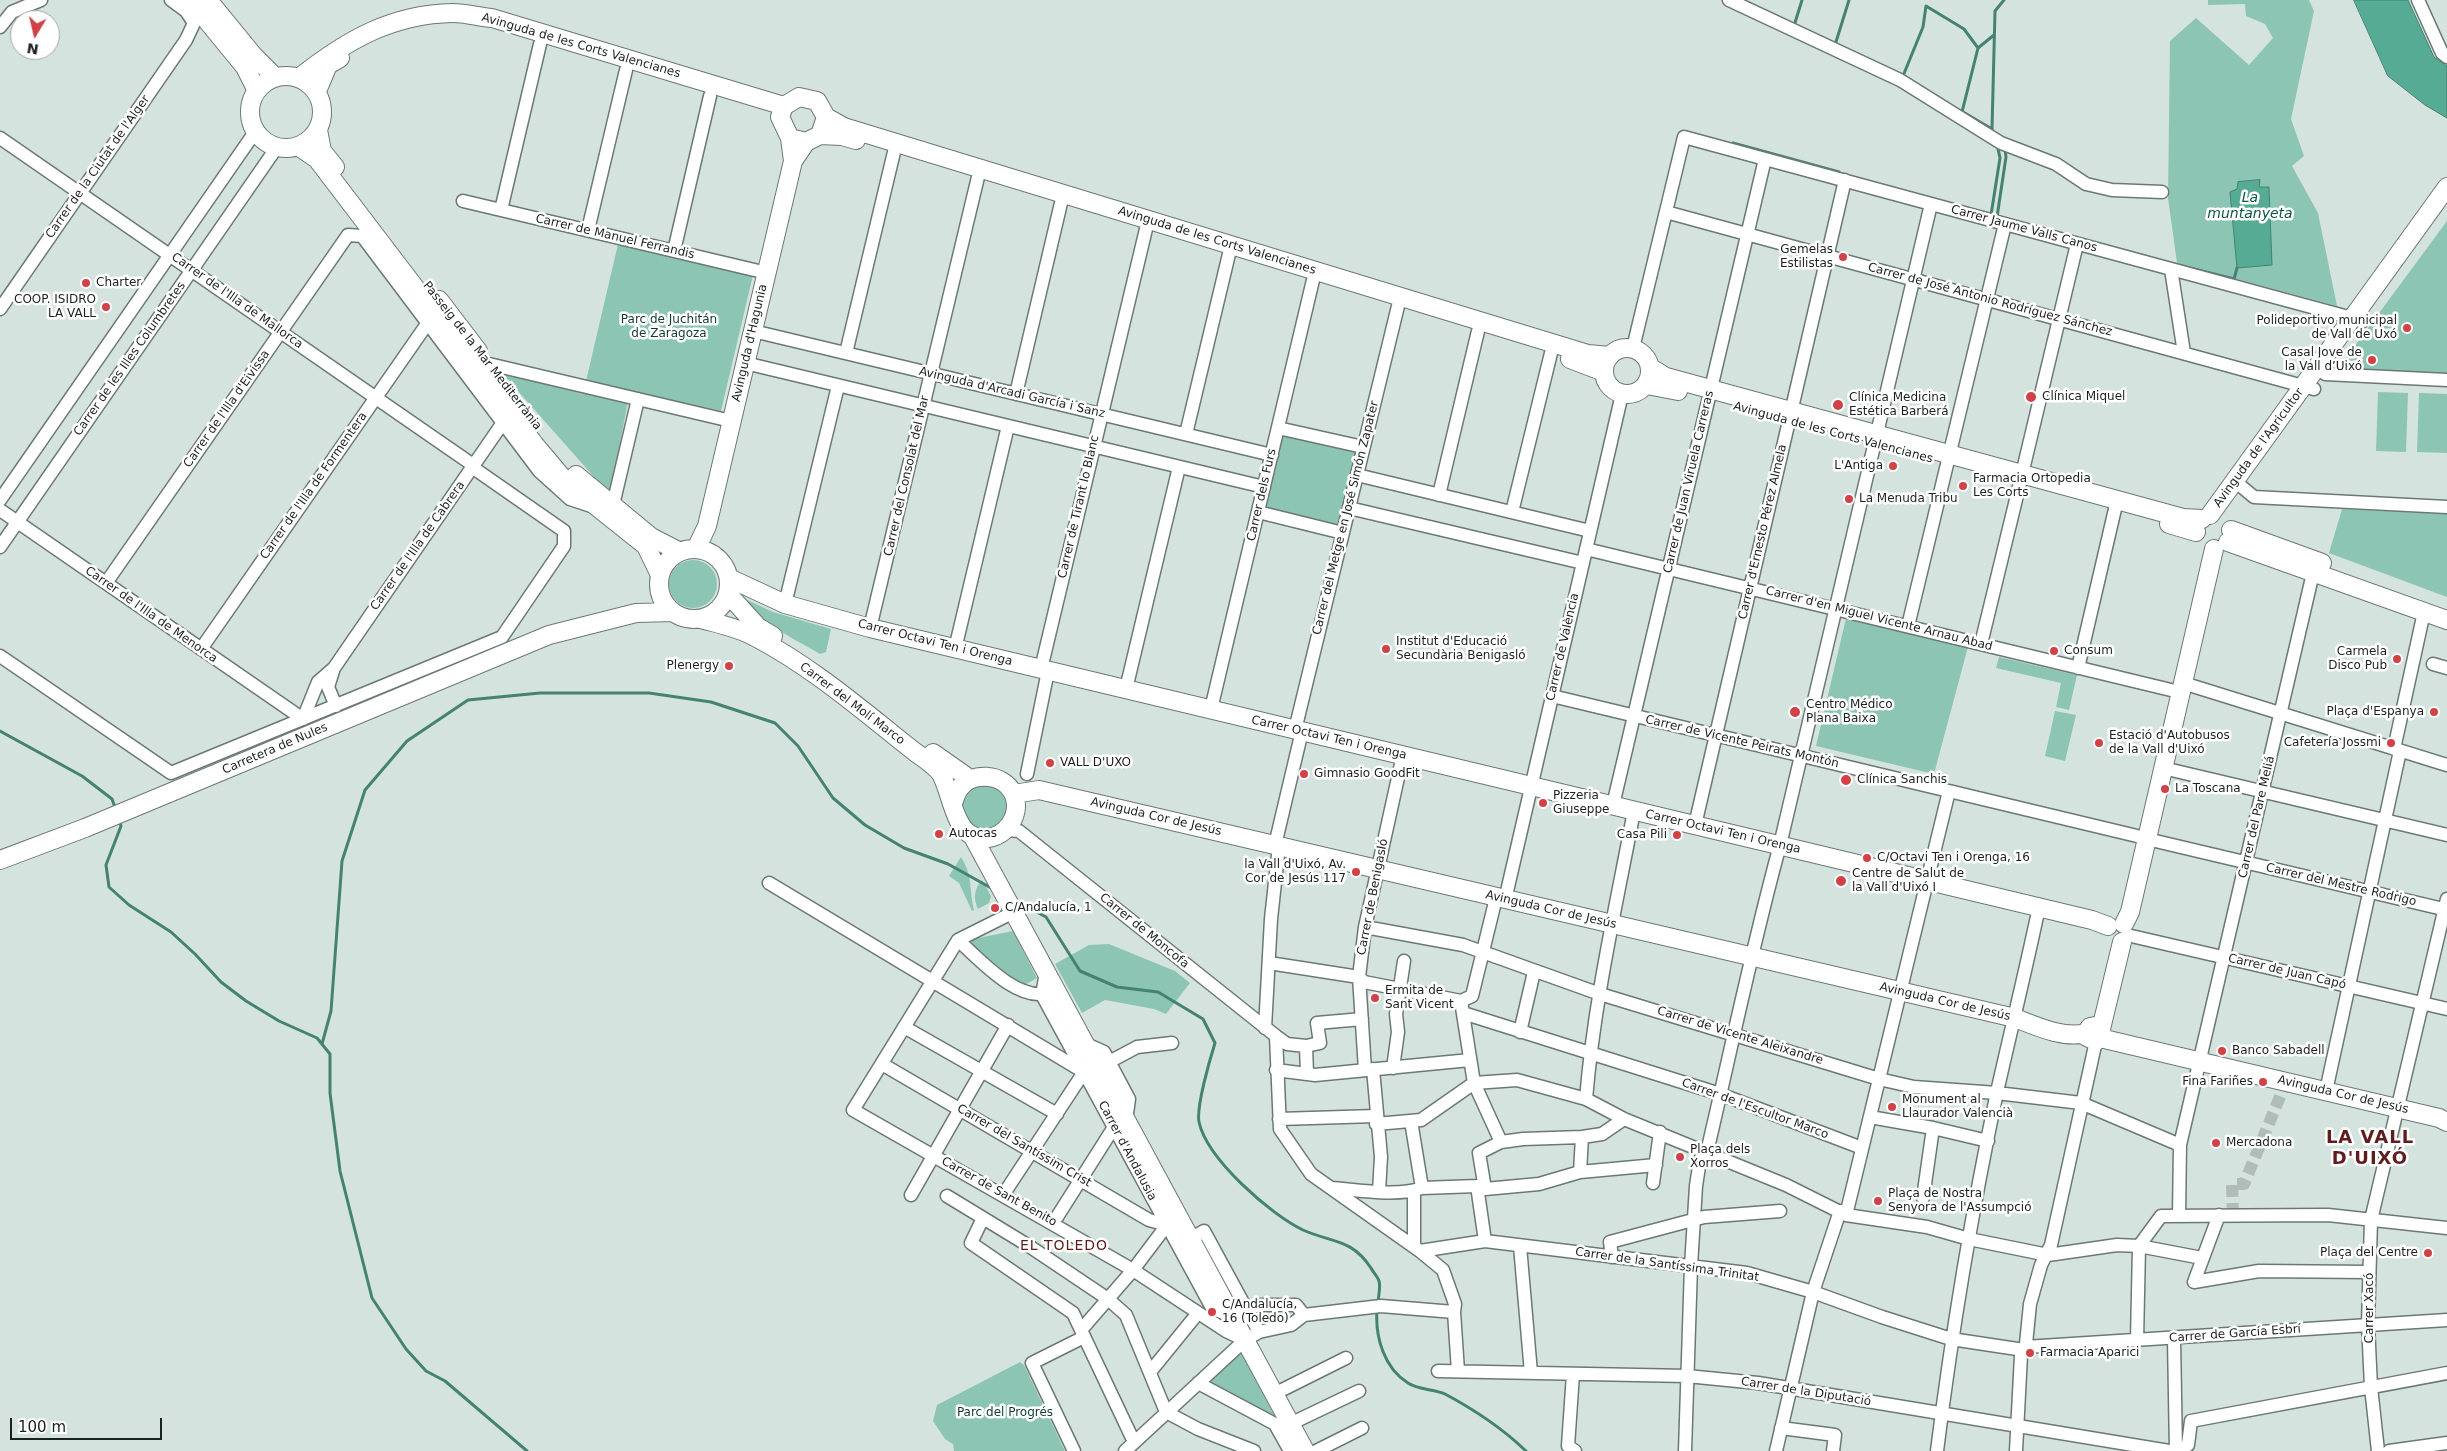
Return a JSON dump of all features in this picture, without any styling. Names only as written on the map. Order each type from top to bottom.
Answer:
[{"type":"street","points":[[0,27],[12,12],[41,0]]},
{"type":"street","name":"Carrer de la Ciutat de l'Alger","points":[[0,309],[186,40],[194,23],[186,11],[172,0]]},
{"type":"street","points":[[190,0],[245,67],[256,89]]},
{"type":"street","points":[[208,0],[253,56],[274,76]]},
{"type":"street","points":[[1729,0],[1900,80],[2001,142],[2056,164],[2086,184],[2112,190],[2162,192]]},
{"type":"street","points":[[2418,0],[2442,53],[2447,57]]},
{"type":"street","name":"Avinguda de les Corts Valencianes","points":[[300,77],[322,59],[366,32],[408,17],[454,13],[492,18],[782,112]]},
{"type":"street","name":"Avinguda de les Corts Valencianes","points":[[317,91],[328,65],[370,42],[409,29],[453,24],[479,27],[710,96],[782,112]]},
{"type":"street","points":[[501,210],[540,44]]},
{"type":"street","points":[[588,230],[626,70]]},
{"type":"street","points":[[274,76],[300,77],[317,91],[323,110],[318,130],[298,146],[277,147],[264,142],[255,132],[249,110],[256,89],[274,76]]},
{"type":"street","points":[[674,251],[710,96]]},
{"type":"street","points":[[799,96],[817,101],[826,117],[805,138],[782,112],[799,96]]},
{"type":"street","name":"Avinguda de les Corts Valencianes","points":[[826,117],[844,127],[1578,352],[1607,364]]},
{"type":"street","name":"Passeig de la Mar Mediterrània","points":[[318,130],[322,150],[543,435],[579,478],[651,537],[695,551]]},
{"type":"street","points":[[0,500],[255,132]]},
{"type":"street","name":"Avinguda de les Corts Valencianes","points":[[805,138],[842,136],[1551,353],[1607,364]]},
{"type":"street","name":"Carrer Jaume Valls Canos","points":[[1666,212],[1684,137],[2358,320]]},
{"type":"street","name":"Carrer de l'Illa de Mallorca","points":[[0,138],[376,398],[564,531]]},
{"type":"street","name":"Avinguda d'Hagunia","points":[[695,551],[707,526],[793,161],[805,138]]},
{"type":"street","name":"Passeig de la Mar Mediterrània","points":[[298,146],[317,159],[535,446],[567,483],[594,507],[646,546],[659,581]]},
{"type":"street","name":"Carrer de les Illes Columbretes","points":[[0,547],[277,147]]},
{"type":"street","points":[[846,353],[894,152]]},
{"type":"street","name":"Carrer de Juan Viruela Carreras","points":[[1613,806],[1765,159]]},
{"type":"street","name":"Carrer del Consolat del Mar","points":[[870,628],[978,178]]},
{"type":"street","name":"Carrer d'Ernesto Pérez Almela","points":[[1695,825],[1845,180]]},
{"type":"street","name":"Avinguda de l'Agricultor","points":[[2213,531],[2309,387],[2324,374],[2447,187]]},
{"type":"street","name":"Carrer de Manuel Ferrandis","points":[[462,200],[767,273]]},
{"type":"street","points":[[1016,394],[1061,203]]},
{"type":"street","points":[[1685,1451],[1691,1266],[1696,1186],[1700,1160],[1707,1152],[1931,204]]},
{"type":"street","name":"Avinguda de l'Agricultor","points":[[2095,1033],[2109,957],[2118,932],[2130,912],[2142,837],[2213,531],[2309,387],[2358,320],[2447,207]]},
{"type":"street","points":[[1633,348],[1666,212]]},
{"type":"street","name":"Carrer de José Antonio Rodríguez Sánchez","points":[[1666,212],[2309,387]]},
{"type":"street","points":[[1908,626],[2004,224]]},
{"type":"street","name":"Carrer de Tirant lo Blanc","points":[[1027,774],[1044,670],[1094,446],[1146,229]]},
{"type":"street","name":"Passeig de la Mar Mediterrània","points":[[348,235],[362,236],[539,471],[570,499],[594,507]]},
{"type":"street","name":"Carrer de l'Illa d'Eivissa","points":[[106,583],[348,235]]},
{"type":"street","points":[[1981,644],[2077,244]]},
{"type":"street","points":[[1186,434],[1229,254]]},
{"type":"street","points":[[2171,269],[2184,353]]},
{"type":"street","name":"Carrer dels Furs","points":[[1211,710],[1313,280]]},
{"type":"street","name":"Carrer del Metge en José Simón Zapater","points":[[1279,1119],[1277,1072],[1270,1032],[1269,963],[1277,846],[1298,730],[1398,306]]},
{"type":"street","name":"Carrer de l'Illa de Formentera","points":[[201,649],[427,324]]},
{"type":"street","name":"Avinguda d'Arcadi García i Sanz","points":[[753,331],[1272,455]]},
{"type":"street","points":[[1438,495],[1478,331]]},
{"type":"street","points":[[1623,348],[1633,348],[1645,355],[1651,368],[1647,385],[1636,393],[1622,394],[1609,386],[1607,364],[1623,348]]},
{"type":"street","points":[[1512,512],[1551,353]]},
{"type":"street","points":[[745,363],[1264,487]]},
{"type":"street","points":[[489,364],[732,421]]},
{"type":"street","name":"Avinguda de les Corts Valencianes","points":[[1651,368],[1666,377],[1710,394],[2213,531],[2436,610]]},
{"type":"street","points":[[2324,374],[2447,380]]},
{"type":"street","name":"Avinguda de les Corts Valencianes","points":[[1647,385],[1710,394]]},
{"type":"street","points":[[785,604],[838,386]]},
{"type":"street","name":"Carrer de València","points":[[1462,1008],[1472,996],[1531,786],[1622,394]]},
{"type":"street","points":[[613,505],[638,399]]},
{"type":"street","name":"Carrer de l'Illa de Cabrera","points":[[303,719],[318,682],[334,668],[502,424]]},
{"type":"street","points":[[955,648],[1008,426]]},
{"type":"street","points":[[1278,428],[1363,448]]},
{"type":"street","points":[[1126,689],[1179,467]]},
{"type":"street","points":[[1357,475],[1590,531]]},
{"type":"street","points":[[2242,487],[2254,497],[2447,507]]},
{"type":"street","points":[[2078,668],[2116,505]]},
{"type":"street","points":[[1349,508],[1583,563]]},
{"type":"street","name":"Carrer de l'Illa de Menorca","points":[[0,510],[303,719]]},
{"type":"street","points":[[1258,512],[1343,533]]},
{"type":"street","name":"Carretera de Nules","points":[[0,656],[171,773],[502,638],[564,546],[564,531]]},
{"type":"street","name":"Carrer d'en Miguel Vicente Arnau Abad","points":[[1586,549],[2078,668],[2177,687],[2280,714],[2447,765]]},
{"type":"street","points":[[636,613],[659,581],[667,561],[695,551],[723,563],[729,586],[718,610],[702,619],[687,619],[673,612],[663,602],[659,581]]},
{"type":"street","name":"Carrer del Pare Meliá","points":[[2178,1216],[2180,1145],[2314,567]]},
{"type":"street","name":"Carrer Octavi Ten i Orenga","points":[[729,586],[870,628],[2040,907],[2118,932]]},
{"type":"street","name":"Carrer del Molí Marco","points":[[729,586],[758,627],[821,665],[947,764],[970,779]]},
{"type":"street","points":[[2326,1092],[2370,892],[2398,751],[2436,610]]},
{"type":"street","name":"Carretera de Nules","points":[[0,860],[85,828],[549,635],[636,613],[673,612]]},
{"type":"street","name":"Carrer del Molí Marco","points":[[702,619],[754,636],[817,674],[940,772],[953,803]]},
{"type":"street","name":"Carretera de Nules","points":[[469,651],[486,652],[531,636],[549,635]]},
{"type":"street","points":[[2433,664],[2447,668]]},
{"type":"street","name":"Carrer de l'Illa de Cabrera","points":[[334,668],[328,688],[336,706]]},
{"type":"street","name":"Avinguda de l'Agricultor","points":[[2142,837],[2163,768],[2177,687]]},
{"type":"street","name":"Carrer de Vicente Peirats Montón","points":[[1552,696],[2142,837]]},
{"type":"street","name":"Carrer de Benigasló","points":[[1379,1191],[1380,1157],[1362,1018],[1359,977],[1365,928],[1403,755]]},
{"type":"street","points":[[2163,768],[2447,835]]},
{"type":"street","points":[[992,873],[1009,828],[1010,789],[1027,774],[1039,790]]},
{"type":"street","points":[[1009,828],[983,838],[972,836],[957,822],[953,803],[959,789],[970,779],[989,776],[1010,789]]},
{"type":"street","name":"Avinguda Cor de Jesús","points":[[1010,789],[1039,790],[2015,1018],[2035,1026],[2076,1036],[2095,1033],[2200,1062],[2444,1119]]},
{"type":"street","points":[[1776,1451],[1813,1292],[1843,1213],[1854,1197],[1862,1148],[1949,791]]},
{"type":"street","points":[[1586,1099],[1590,1054],[1600,994],[1634,811]]},
{"type":"street","name":"Carrer de Moncofa","points":[[1009,828],[1270,1032],[1287,1044],[1310,1045]]},
{"type":"street","name":"Carrer d'Andalusia","points":[[972,836],[1046,972],[1049,993],[1084,1072],[1120,1124],[1190,1239],[1220,1278],[1252,1336],[1274,1394],[1290,1451]]},
{"type":"street","name":"Carrer del Mestre Rodrigo","points":[[2142,837],[2370,892],[2446,906]]},
{"type":"street","points":[[768,883],[1084,1072],[1007,1189]]},
{"type":"street","name":"Carrer Xacó","points":[[2378,1451],[2371,1387],[2368,1324],[2370,1220],[2446,906]]},
{"type":"street","points":[[1936,1451],[1951,1339],[1969,1239],[1997,1093],[2040,907]]},
{"type":"street","points":[[882,1064],[958,940],[1014,912]]},
{"type":"street","name":"Carrer de Vicente Aleixandre","points":[[1365,928],[1463,945],[1483,954],[1600,994],[1879,1079],[1914,1087],[1997,1093],[2081,1103],[2180,1145]]},
{"type":"street","name":"Carrer de Juan Capó","points":[[2118,932],[2447,1009]]},
{"type":"street","points":[[958,940],[1009,986],[1049,993]]},
{"type":"street","points":[[1392,1068],[1398,1032],[1396,1014],[1404,961]]},
{"type":"street","name":"Carrer de l'Escultor Marco","points":[[1269,963],[1359,977],[1364,982],[1462,1008],[1520,1032],[1720,1094],[1862,1148]]},
{"type":"street","points":[[1520,1032],[1534,972]]},
{"type":"street","name":"Carrer d'Andalusia","points":[[1049,993],[1084,1043],[1167,1225],[1212,1308],[1235,1306]]},
{"type":"street","points":[[1462,1008],[1474,1083],[1501,1142]]},
{"type":"street","points":[[1311,1075],[1310,1045],[1320,1043],[1317,1023],[1362,1018]]},
{"type":"street","points":[[911,1195],[1008,1025]]},
{"type":"street","points":[[904,1027],[1056,1114]]},
{"type":"street","points":[[2016,1451],[2019,1426],[2021,1355],[2024,1349],[2030,1304],[2041,1265],[2048,1255],[2095,1033]]},
{"type":"street","name":"Carrer d'Andalusia","points":[[1084,1043],[1104,1052],[1129,1099],[1120,1124]]},
{"type":"street","points":[[1109,1062],[1137,1047],[1172,1043]]},
{"type":"street","points":[[1277,1072],[1311,1075],[1470,1060]]},
{"type":"street","name":"Carrer del Santíssim Crist","points":[[882,1064],[1149,1220],[1167,1225]]},
{"type":"street","name":"Carrer de Sant Benito","points":[[882,1064],[854,1110],[1133,1270],[1226,1332],[1252,1336]]},
{"type":"street","points":[[1458,1371],[1455,1304],[1443,1270],[1417,1249],[1311,1174],[1280,1129],[1279,1119],[1421,1120],[1474,1083],[1517,1080],[1586,1099],[1624,1119],[1786,1184],[1843,1213],[1927,1227],[1969,1239],[2048,1255],[2117,1245],[2139,1246],[2202,1258]]},
{"type":"street","points":[[1870,1118],[1933,1128],[1988,1141]]},
{"type":"street","points":[[1485,1241],[1479,1153],[1501,1142],[1523,1139],[1582,1138],[1602,1134],[1624,1119]]},
{"type":"street","points":[[1411,1121],[1418,1190],[1417,1249]]},
{"type":"street","points":[[1057,1218],[1120,1124]]},
{"type":"street","points":[[1923,1198],[1933,1128]]},
{"type":"street","points":[[1654,1183],[1656,1165],[1655,1131]]},
{"type":"street","points":[[1580,1172],[1582,1138]]},
{"type":"street","points":[[1330,1188],[1379,1191],[1539,1184],[1580,1172],[1656,1165]]},
{"type":"street","points":[[947,1196],[1108,1299],[1126,1315],[1166,1412],[1198,1429],[1254,1451]]},
{"type":"street","points":[[1612,1257],[1610,1242],[1694,1220],[1780,1211]]},
{"type":"street","points":[[2137,1341],[2139,1246],[2161,1216],[2328,1215],[2447,1228]]},
{"type":"street","points":[[2219,1216],[2194,1282],[2259,1271],[2370,1272]]},
{"type":"street","points":[[983,1218],[971,1243],[1073,1313],[1129,1447],[1252,1336],[1292,1325],[1304,1315],[1381,1306],[1454,1312]]},
{"type":"street","points":[[1074,1451],[1032,1363],[1082,1334],[1167,1225]]},
{"type":"street","name":"Carrer de la Santíssima Trinitat","points":[[1417,1249],[1485,1241],[1747,1273],[1813,1292],[1951,1339],[2024,1349]]},
{"type":"street","points":[[1520,1246],[1531,1373]]},
{"type":"street","points":[[1235,1306],[1296,1305],[1304,1315]]},
{"type":"street","points":[[1150,1372],[1198,1313]]},
{"type":"street","name":"Carrer de García Esbrí","points":[[2024,1349],[2446,1320]]},
{"type":"street","points":[[2174,1339],[2177,1451],[2188,1445],[2191,1421],[2447,1373]]},
{"type":"street","points":[[1274,1394],[1346,1358]]},
{"type":"street","name":"Carrer de la Diputació","points":[[1438,1371],[1687,1376],[1790,1388],[1942,1413],[2019,1426],[2097,1445],[2169,1451]]},
{"type":"street","points":[[1573,1374],[1568,1446],[1574,1451]]},
{"type":"street","points":[[1198,1383],[1282,1424],[1359,1391]]},
{"type":"street","name":"Carrer d'Andalusia","points":[[1282,1424],[1305,1451]]},
{"type":"street","points":[[1316,1451],[1362,1428]]},
{"type":"street","points":[[1781,1428],[1835,1435],[1833,1451]]},
{"type":"street","points":[[2389,1451],[2447,1443]]},
{"type":"green space","points":[[2208,0],[2309,0],[2314,11],[2291,119],[2304,156],[2292,166],[2318,213],[2337,306],[2177,263],[2168,198],[2170,41],[2196,18],[2249,65],[2273,38],[2265,24],[2246,16],[2245,4],[2208,5]]},
{"type":"green space","name":"Polideportivo municipal de Vall de Uxó","points":[[2447,221],[2447,378],[2334,374]]},
{"type":"green space","name":"Parc de Juchitán de Zaragoza","points":[[618,244],[753,275],[721,411],[630,391],[610,495],[501,372],[583,394]]},
{"type":"green space","points":[[2378,392],[2408,393],[2406,452],[2376,451]]},
{"type":"green space","points":[[2419,393],[2447,394],[2447,453],[2417,452]]},
{"type":"green space","points":[[1283,435],[1357,452],[1339,527],[1265,509]]},
{"type":"green space","points":[[2342,509],[2447,514],[2447,597],[2329,553]]},
{"type":"green space","points":[[688,560],[698,560],[707,564],[713,570],[716,575],[716,593],[707,604],[698,608],[688,608],[679,604],[673,598],[669,589],[669,579],[673,570],[679,564]]},
{"type":"green space","points":[[743,598],[773,612],[831,629],[826,652],[820,654],[778,630],[750,607]]},
{"type":"green space","points":[[1847,614],[1969,643],[1934,774],[1816,746]]},
{"type":"green space","points":[[1999,657],[2077,675],[2069,710],[2056,707],[2061,683],[1996,668]]},
{"type":"green space","points":[[2055,711],[2076,715],[2065,761],[2045,756]]},
{"type":"green space","points":[[977,783],[999,787],[1008,800],[1008,810],[1005,818],[999,824],[983,830],[967,823],[961,813],[961,799]]},
{"type":"green space","points":[[961,857],[969,877],[974,910],[972,911],[959,883],[949,876]]},
{"type":"green space","points":[[982,880],[991,896],[989,903],[978,909],[975,894]]},
{"type":"green space","points":[[1013,931],[1037,978],[1023,986],[971,945],[973,939]]},
{"type":"green space","points":[[1109,944],[1175,971],[1190,983],[1166,1014],[1154,1009],[1105,1000],[1082,1013],[1055,964],[1089,945]]},
{"type":"green space","points":[[1240,1350],[1276,1419],[1207,1383]]},
{"type":"green space","name":"Parc del Progrés","points":[[1020,1362],[1024,1365],[1065,1451],[954,1451],[953,1444],[945,1439],[933,1421],[937,1405]]},
{"type":"water","points":[[2354,0],[2408,0],[2434,57],[2447,66],[2447,118],[2425,105],[2388,76]]},
{"type":"water","name":"La muntanyeta","points":[[2260,180],[2259,187],[2269,187],[2272,265],[2237,268],[2230,192],[2237,189],[2238,182]]},
{"type":"waterway","points":[[1794,26],[1802,0]]},
{"type":"waterway","points":[[1835,45],[1849,0]]},
{"type":"waterway","points":[[1992,129],[1995,11],[2004,0]]},
{"type":"waterway","points":[[1903,76],[1923,27],[1926,6],[1964,29],[1978,48]]},
{"type":"waterway","points":[[1962,112],[1978,48],[1994,35]]},
{"type":"waterway","points":[[1963,112],[1992,129],[1994,134]]},
{"type":"waterway","points":[[1733,143],[1839,172]]},
{"type":"waterway","points":[[1991,215],[2000,158],[1997,144]]},
{"type":"waterway","points":[[1997,217],[2006,157],[2005,149]]},
{"type":"waterway","points":[[2170,263],[2234,279],[2237,268]]},
{"type":"waterway","points":[[322,1044],[331,1011],[342,861],[365,790],[407,741],[468,700],[540,693],[649,693],[711,702],[775,723],[798,746],[833,798],[865,825],[904,848],[948,864],[993,889]]},
{"type":"waterway","points":[[0,731],[82,776],[112,799],[116,810]]},
{"type":"waterway","points":[[119,820],[121,826],[106,865],[109,887],[129,905],[171,932],[221,982],[246,1001],[279,1021],[317,1038],[330,1054],[330,1093],[340,1171],[372,1298],[406,1349],[426,1371],[445,1381],[527,1451]]},
{"type":"waterway","points":[[1016,901],[1046,917],[1080,971],[1117,987],[1158,992],[1203,1019],[1215,1043],[1201,1095],[1199,1122],[1204,1137],[1227,1168],[1274,1212],[1303,1230],[1348,1246],[1364,1258],[1378,1279],[1380,1286],[1378,1304]]},
{"type":"waterway","points":[[1377,1310],[1378,1331],[1383,1351],[1387,1360],[1400,1377],[1412,1385],[1445,1394],[1467,1406],[1517,1442],[1526,1451]]},
{"type":"tunnel","points":[[2233,1215],[2232,1184],[2244,1184],[2286,1082]]},
{"type":"place","name":"Gemelas Estilistas","points":[[1843,257]]},
{"type":"place","name":"Charter","points":[[86,283]]},
{"type":"place","name":"COOP. ISIDRO LA VALL","points":[[106,307]]},
{"type":"place","name":"Polideportivo municipal de Vall de Uxó","points":[[2407,328]]},
{"type":"place","name":"Casal Jove de la Vall d’Uixó","points":[[2372,360]]},
{"type":"place","name":"Clínica Miquel","points":[[2031,397]]},
{"type":"place","name":"Clínica Medicina Estética Barberá","points":[[1838,405]]},
{"type":"place","name":"L'Antiga","points":[[1893,466]]},
{"type":"place","name":"Farmacia Ortopedia Les Corts","points":[[1963,486]]},
{"type":"place","name":"La Menuda Tribu","points":[[1849,499]]},
{"type":"place","name":"Institut d'Educació Secundària Benigasló","points":[[1386,649]]},
{"type":"place","name":"Consum","points":[[2054,651]]},
{"type":"place","name":"Carmela Disco Pub","points":[[2397,659]]},
{"type":"place","name":"Plenergy","points":[[729,666]]},
{"type":"place","name":"Centro Médico Plana Baixa","points":[[1795,712]]},
{"type":"place","name":"Plaça d'Espanya","points":[[2434,712]]},
{"type":"place","name":"Estació d'Autobusos de la Vall d'Uixó","points":[[2099,743]]},
{"type":"place","name":"Cafetería Jossmi","points":[[2391,743]]},
{"type":"place","name":"VALL D'UXO","points":[[1050,763]]},
{"type":"place","name":"Gimnasio GoodFit","points":[[1304,774]]},
{"type":"place","name":"Clínica Sanchis","points":[[1846,780]]},
{"type":"place","name":"La Toscana","points":[[2165,789]]},
{"type":"place","name":"Pizzeria Giuseppe","points":[[1543,803]]},
{"type":"place","name":"Autocas","points":[[939,834]]},
{"type":"place","name":"Casa Pili","points":[[1677,835]]},
{"type":"place","name":"C/Octavi Ten i Orenga, 16","points":[[1867,858]]},
{"type":"place","name":"la Vall d'Uixó, Av. Cor de Jesús 117","points":[[1356,872]]},
{"type":"place","name":"Centre de Salut de la Vall d'Uixó I","points":[[1841,881]]},
{"type":"place","name":"C/Andalucía, 1","points":[[995,908]]},
{"type":"place","name":"Ermita de Sant Vicent","points":[[1375,998]]},
{"type":"place","name":"Banco Sabadell","points":[[2222,1051]]},
{"type":"place","name":"Fina Fariñes","points":[[2263,1082]]},
{"type":"place","name":"Monument al Llaurador Valencià","points":[[1892,1107]]},
{"type":"place","name":"Mercadona","points":[[2216,1143]]},
{"type":"place","name":"Plaça dels Xorros","points":[[1680,1157]]},
{"type":"place","name":"Plaça de Nostra Senyora de l'Assumpció","points":[[1878,1201]]},
{"type":"place","name":"Plaça del Centre","points":[[2428,1253]]},
{"type":"place","name":"C/Andalucía, 16 (Toledo)","points":[[1212,1312]]},
{"type":"place","name":"Farmacia Aparici","points":[[2030,1353]]},
{"type":"district","name":"LA VALL D'UIXÓ","points":[[2370,1148]]},
{"type":"district","name":"EL TOLEDO","points":[[1064,1246]]}]
